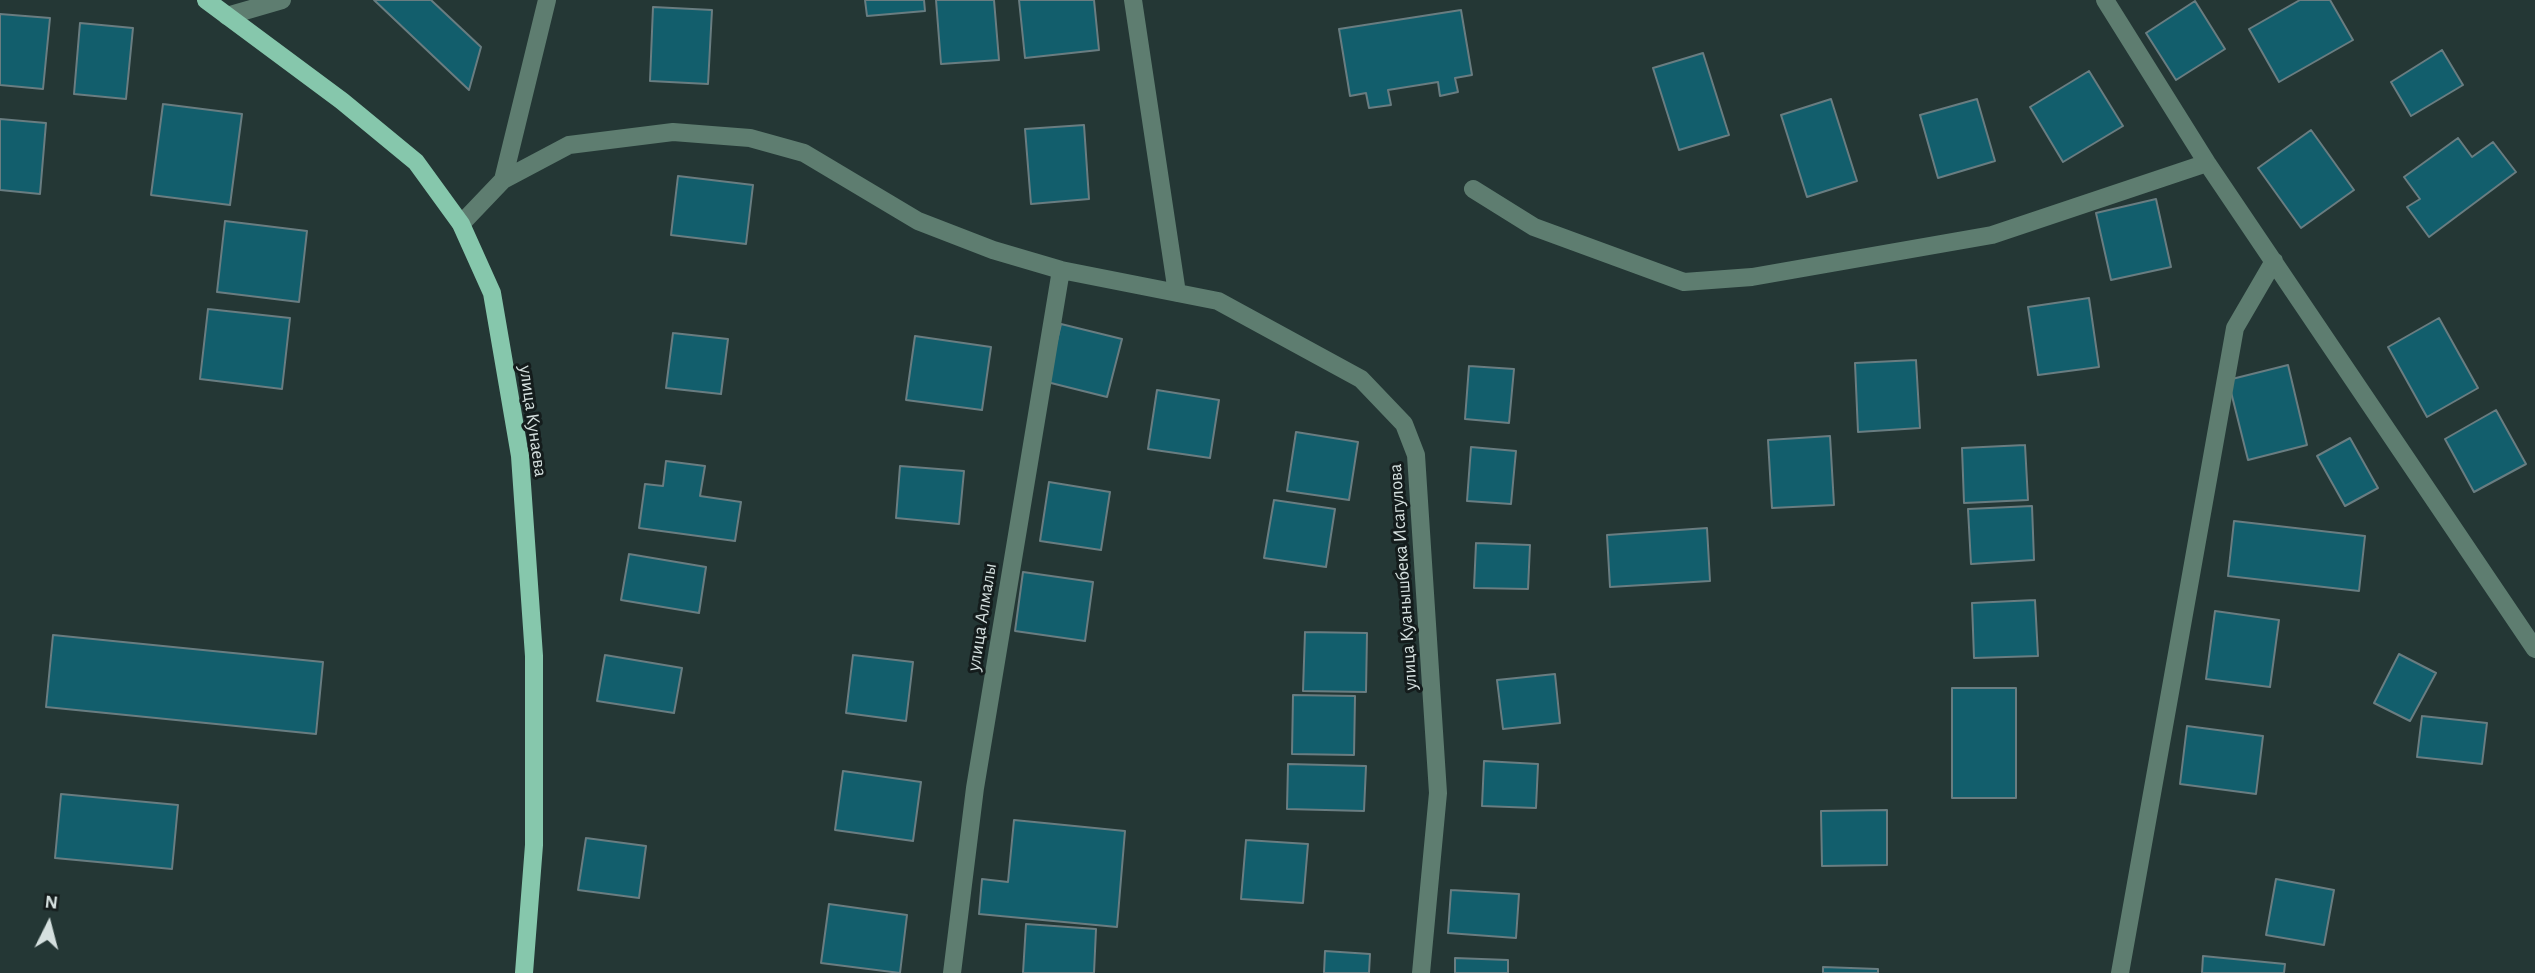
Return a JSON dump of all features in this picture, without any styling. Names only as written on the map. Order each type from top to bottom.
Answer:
[{"type":"main road","name":"улица Кунаева","points":[[206,0],[342,101],[416,162],[461,224],[492,293],[520,456],[534,656],[534,845],[524,973]]},
{"type":"street","points":[[227,16],[282,0]]},
{"type":"street","points":[[503,180],[547,0]]},
{"type":"street","points":[[1133,0],[1177,293]]},
{"type":"street","points":[[2105,0],[2207,163],[2535,649]]},
{"type":"street","name":"улица Куанышбека Исагулова","points":[[461,224],[503,180],[569,145],[673,132],[750,138],[804,153],[918,221],[993,250],[1061,270],[1218,301],[1361,379],[1404,424],[1416,454],[1438,793],[1421,973]]},
{"type":"street","points":[[1473,189],[1535,228],[1684,282],[1752,277],[1992,235],[2207,163]]},
{"type":"street","points":[[2120,973],[2235,328],[2274,261]]},
{"type":"street","name":"улица Алмалы","points":[[952,973],[975,788],[1061,270]]},
{"type":"building","points":[[374,0],[431,0],[481,47],[469,90]]},
{"type":"building","points":[[865,0],[924,0],[925,11],[867,16]]},
{"type":"building","points":[[936,0],[994,0],[999,60],[941,64]]},
{"type":"building","points":[[1019,0],[1094,0],[1099,50],[1025,58]]},
{"type":"building","points":[[2300,0],[2330,0],[2353,40],[2279,82],[2249,29]]},
{"type":"building","points":[[2195,1],[2225,49],[2176,80],[2146,33]]},
{"type":"building","points":[[653,7],[712,10],[708,84],[650,81]]},
{"type":"building","points":[[1461,10],[1472,75],[1455,78],[1458,92],[1440,96],[1438,82],[1388,90],[1391,105],[1369,108],[1366,93],[1350,96],[1339,29]]},
{"type":"building","points":[[0,14],[50,18],[43,89],[0,85]]},
{"type":"building","points":[[80,23],[133,28],[126,99],[74,94]]},
{"type":"building","points":[[2442,50],[2463,85],[2411,116],[2391,82]]},
{"type":"building","points":[[1703,53],[1729,135],[1679,150],[1653,68]]},
{"type":"building","points":[[2089,71],[2123,126],[2063,162],[2030,107]]},
{"type":"building","points":[[1831,99],[1857,181],[1807,197],[1781,115]]},
{"type":"building","points":[[1977,99],[1995,161],[1938,178],[1920,115]]},
{"type":"building","points":[[163,104],[242,114],[230,205],[151,195]]},
{"type":"building","points":[[0,119],[46,123],[40,194],[0,190]]},
{"type":"building","points":[[1084,125],[1089,199],[1031,204],[1025,129]]},
{"type":"building","points":[[2311,130],[2354,190],[2301,228],[2258,168]]},
{"type":"building","points":[[2458,138],[2472,157],[2493,142],[2516,172],[2429,237],[2407,207],[2420,199],[2404,177]]},
{"type":"building","points":[[678,176],[753,185],[746,244],[671,235]]},
{"type":"building","points":[[2156,199],[2171,267],[2111,280],[2096,213]]},
{"type":"building","points":[[225,221],[307,231],[299,302],[217,292]]},
{"type":"building","points":[[2089,298],[2099,367],[2038,375],[2028,307]]},
{"type":"building","points":[[208,309],[290,318],[282,389],[200,379]]},
{"type":"building","points":[[2439,318],[2478,388],[2427,417],[2388,347]]},
{"type":"building","points":[[1061,324],[1122,339],[1107,397],[1047,382]]},
{"type":"building","points":[[673,333],[728,339],[721,394],[666,388]]},
{"type":"building","points":[[915,336],[991,347],[982,410],[906,400]]},
{"type":"building","points":[[1916,360],[1920,428],[1858,432],[1855,363]]},
{"type":"building","points":[[2288,365],[2307,445],[2248,460],[2228,380]]},
{"type":"building","points":[[1469,366],[1514,369],[1509,423],[1465,419]]},
{"type":"building","points":[[1157,390],[1219,400],[1210,458],[1148,449]]},
{"type":"building","points":[[2496,410],[2526,464],[2474,492],[2445,439]]},
{"type":"building","points":[[1296,432],[1358,442],[1349,500],[1287,491]]},
{"type":"building","points":[[1830,436],[1834,505],[1772,508],[1768,440]]},
{"type":"building","points":[[2350,438],[2378,488],[2345,506],[2317,456]]},
{"type":"building","points":[[2025,445],[2028,500],[1964,503],[1962,448]]},
{"type":"building","points":[[1471,447],[1516,451],[1511,504],[1467,501]]},
{"type":"building","points":[[666,461],[705,466],[700,496],[741,502],[735,541],[639,528],[645,484],[663,486]]},
{"type":"building","points":[[900,466],[964,471],[959,524],[896,518]]},
{"type":"building","points":[[1049,482],[1110,492],[1101,550],[1040,541]]},
{"type":"building","points":[[1274,500],[1335,509],[1326,567],[1264,558]]},
{"type":"building","points":[[2032,506],[2034,560],[1971,564],[1968,509]]},
{"type":"building","points":[[2234,521],[2365,536],[2359,591],[2228,576]]},
{"type":"building","points":[[1707,528],[1710,581],[1610,587],[1607,535]]},
{"type":"building","points":[[1476,543],[1530,545],[1528,589],[1474,588]]},
{"type":"building","points":[[629,554],[706,567],[699,613],[621,600]]},
{"type":"building","points":[[1023,572],[1093,582],[1085,641],[1015,631]]},
{"type":"building","points":[[2035,600],[2038,656],[1974,658],[1972,603]]},
{"type":"building","points":[[2215,611],[2279,620],[2270,687],[2206,679]]},
{"type":"building","points":[[1305,632],[1367,633],[1366,692],[1303,691]]},
{"type":"building","points":[[53,635],[323,662],[316,734],[46,707]]},
{"type":"building","points":[[2399,654],[2436,673],[2410,721],[2374,703]]},
{"type":"building","points":[[605,655],[682,668],[674,713],[597,701]]},
{"type":"building","points":[[853,655],[913,662],[906,721],[846,713]]},
{"type":"building","points":[[1555,674],[1560,723],[1503,729],[1497,680]]},
{"type":"building","points":[[1952,688],[2016,688],[2016,798],[1952,798]]},
{"type":"building","points":[[1293,695],[1355,696],[1354,755],[1292,754]]},
{"type":"building","points":[[2422,716],[2487,723],[2482,764],[2417,757]]},
{"type":"building","points":[[2187,726],[2263,736],[2256,794],[2180,784]]},
{"type":"building","points":[[1484,761],[1538,764],[1536,808],[1482,806]]},
{"type":"building","points":[[1288,764],[1366,766],[1364,811],[1287,809]]},
{"type":"building","points":[[843,771],[921,782],[913,841],[835,830]]},
{"type":"building","points":[[61,794],[178,805],[172,869],[55,858]]},
{"type":"building","points":[[1887,810],[1887,865],[1822,866],[1821,811]]},
{"type":"building","points":[[1014,820],[1125,831],[1117,927],[979,914],[982,879],[1008,882]]},
{"type":"building","points":[[586,838],[646,846],[639,898],[578,890]]},
{"type":"building","points":[[1246,840],[1308,844],[1303,903],[1241,899]]},
{"type":"building","points":[[2276,879],[2334,890],[2324,945],[2266,935]]},
{"type":"building","points":[[1451,890],[1519,894],[1516,938],[1448,933]]},
{"type":"building","points":[[829,904],[907,915],[900,973],[821,963]]},
{"type":"building","points":[[1026,924],[1096,929],[1094,973],[1023,973]]},
{"type":"building","points":[[1325,951],[1370,954],[1369,973],[1324,973]]},
{"type":"building","points":[[2203,956],[2285,964],[2284,973],[2202,973]]},
{"type":"building","points":[[1455,958],[1508,960],[1508,973],[1455,973]]},
{"type":"building","points":[[1823,967],[1878,969],[1878,973],[1823,973]]}]
